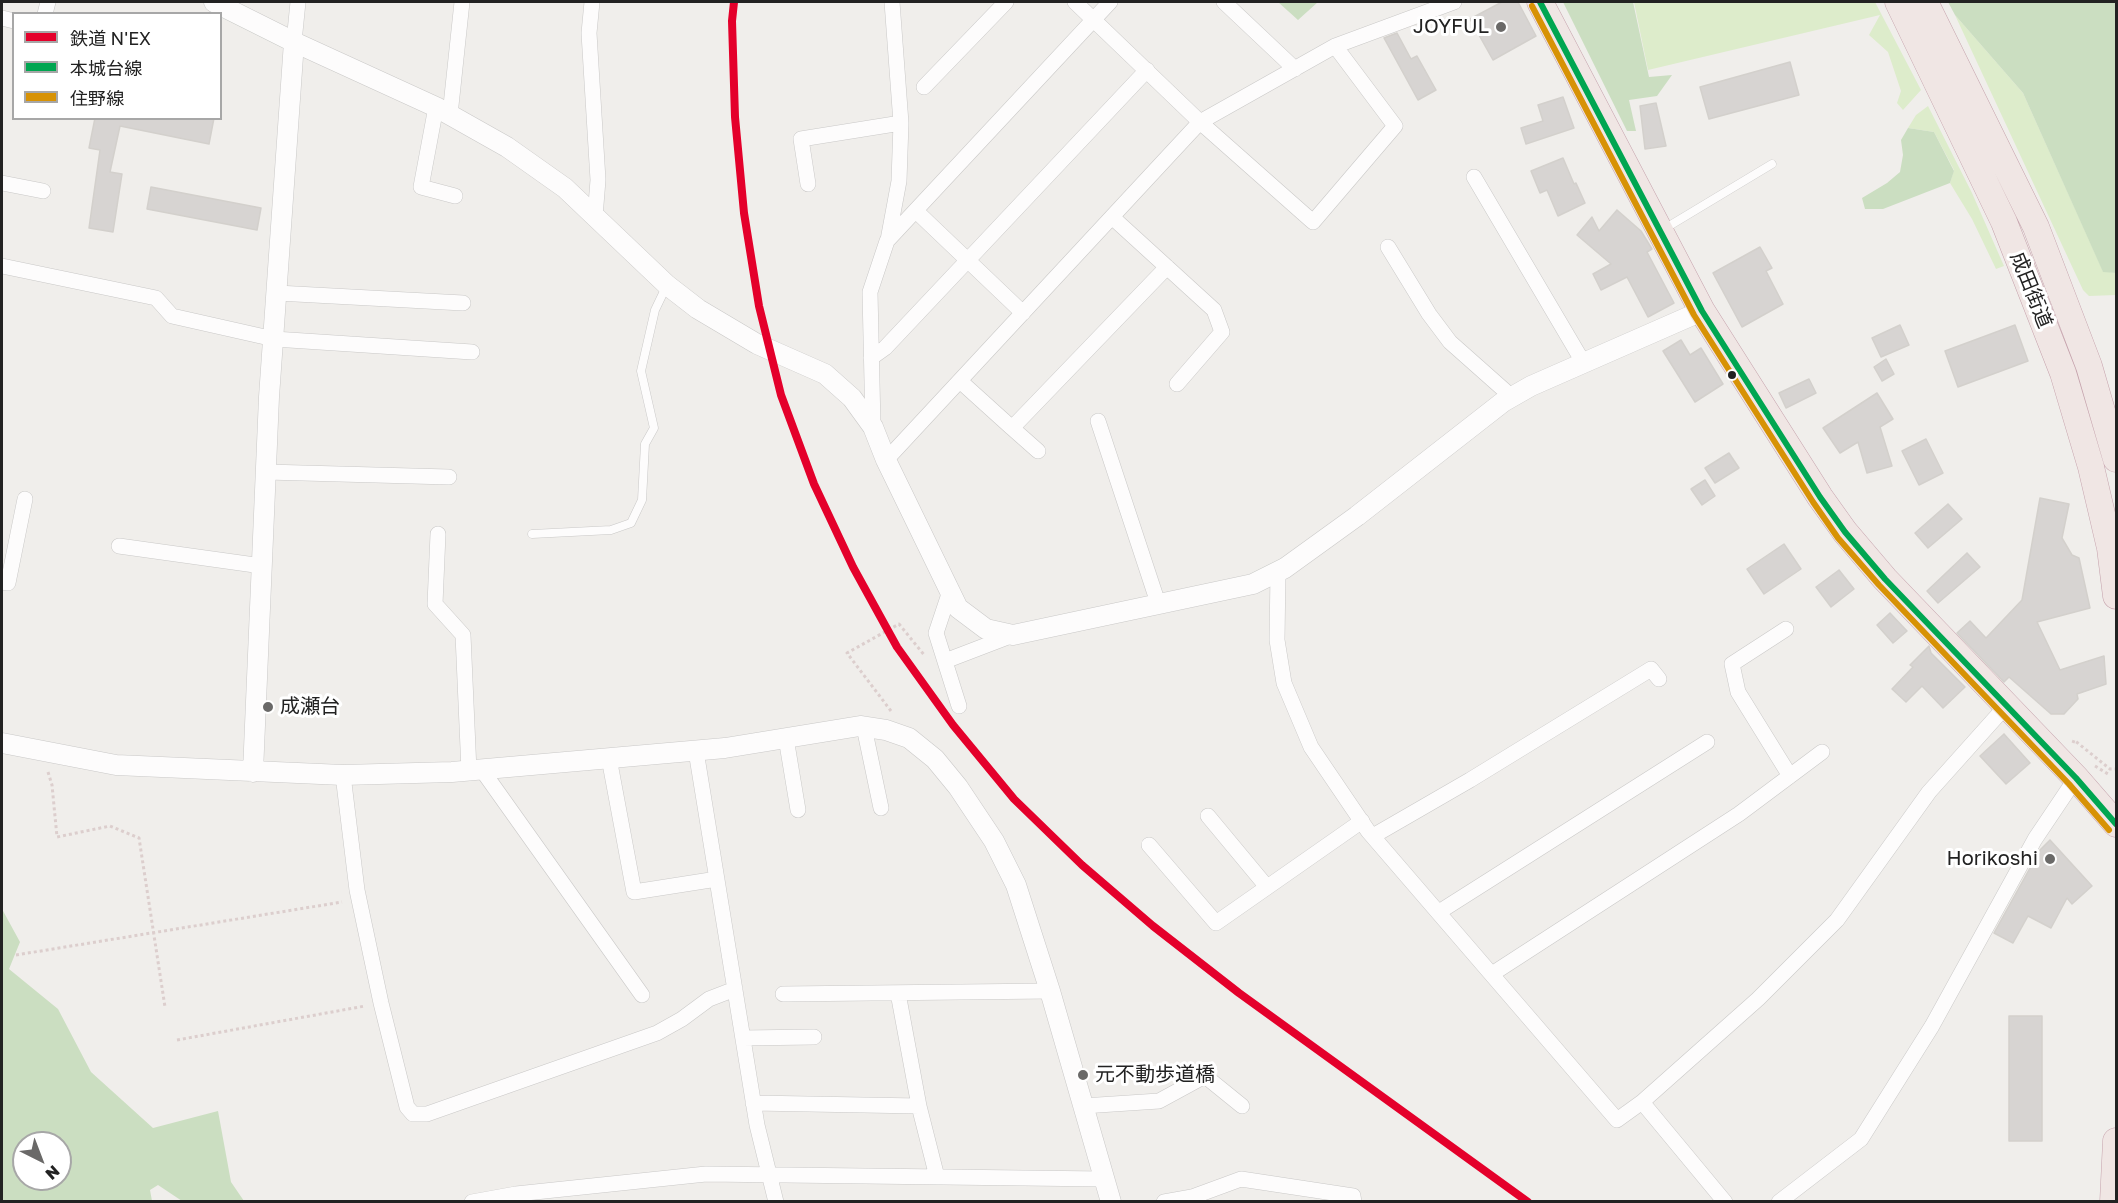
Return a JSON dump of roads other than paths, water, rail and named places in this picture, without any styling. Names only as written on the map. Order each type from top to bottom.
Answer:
[{"type":"highway","points":[[1540,2],[1702,311],[1820,497],[1845,532],[1886,579],[2006,706],[2083,770],[2116,824]]},
{"type":"highway","name":"成田街道","points":[[1898,2],[2004,222],[2063,373],[2091,467],[2110,548],[2116,596]]},
{"type":"highway","name":"成田街道","points":[[1925,2],[2036,227],[2090,366],[2116,459]]},
{"type":"highway","points":[[2113,1202],[2116,1141]]},
{"type":"street","points":[[214,2],[443,111],[507,147],[565,188],[668,285],[698,309],[757,344],[825,374],[852,398],[873,427],[886,460],[958,608],[986,629],[1013,634]]},
{"type":"street","points":[[253,772],[266,472],[298,2]]},
{"type":"street","points":[[455,196],[421,187],[443,111],[462,2]]},
{"type":"street","points":[[592,2],[589,33],[598,180],[596,217]]},
{"type":"street","points":[[873,427],[870,292],[887,241],[899,181],[901,123],[892,2]]},
{"type":"street","points":[[924,87],[1006,2]]},
{"type":"street","points":[[1075,2],[1200,122],[1313,222],[1395,126],[1335,46]]},
{"type":"street","points":[[887,241],[1110,2]]},
{"type":"street","points":[[1224,2],[1295,69]]},
{"type":"street","points":[[886,460],[1200,122],[1335,46],[1454,2]]},
{"type":"street","points":[[871,358],[885,348],[1147,70]]},
{"type":"street","points":[[808,184],[801,140],[901,123]]},
{"type":"street","points":[[1474,177],[1583,362]]},
{"type":"street","points":[[2,183],[43,192]]},
{"type":"street","points":[[916,211],[1023,313]]},
{"type":"street","points":[[1112,217],[1214,310],[1222,332],[1176,384]]},
{"type":"street","points":[[1388,247],[1429,314],[1450,342],[1512,397]]},
{"type":"street","points":[[2,266],[156,298],[172,316],[274,339],[472,352]]},
{"type":"street","points":[[1012,428],[1167,267]]},
{"type":"street","points":[[277,293],[463,303]]},
{"type":"street","points":[[938,662],[1013,634],[1253,584],[1278,572],[1357,516],[1503,402],[1583,362],[1702,311]]},
{"type":"street","points":[[960,381],[1038,451]]},
{"type":"street","points":[[1098,422],[1158,603]]},
{"type":"street","points":[[266,472],[449,477]]},
{"type":"street","points":[[2,582],[8,583],[25,499]]},
{"type":"street","points":[[438,534],[435,604],[463,635],[475,770],[642,995]]},
{"type":"street","points":[[119,546],[262,566]]},
{"type":"street","points":[[1278,572],[1277,640],[1284,683],[1311,747],[1373,836],[1617,1120],[1642,1102],[1758,999],[1837,920],[1929,792],[2006,706]]},
{"type":"street","points":[[950,591],[936,633],[938,662],[959,706]]},
{"type":"street","points":[[1786,629],[1732,664],[1738,692],[1790,776]]},
{"type":"street","points":[[1373,836],[1470,780],[1651,669],[1659,679]]},
{"type":"street","points":[[2,744],[116,765],[343,775],[475,770],[696,751],[864,727],[886,730],[909,738],[935,759],[958,787],[994,841],[1016,885],[1050,991],[1111,1202]]},
{"type":"street","points":[[864,727],[881,808]]},
{"type":"street","points":[[786,738],[798,810]]},
{"type":"street","points":[[1438,912],[1707,742]]},
{"type":"street","points":[[696,751],[753,1103],[776,1202]]},
{"type":"street","points":[[1492,974],[1739,814],[1822,752]]},
{"type":"street","points":[[609,758],[634,892],[717,879]]},
{"type":"street","points":[[1779,1202],[1861,1139],[1932,1026],[2035,839],[2083,770]]},
{"type":"street","points":[[343,775],[359,899],[381,1004],[407,1107],[413,1114],[427,1114],[657,1034],[709,999],[735,989]]},
{"type":"street","points":[[1208,816],[1267,887]]},
{"type":"street","points":[[1149,845],[1216,923],[1362,821]]},
{"type":"street","points":[[783,994],[1050,991]]},
{"type":"street","points":[[898,993],[919,1106],[937,1177]]},
{"type":"street","points":[[743,1038],[814,1037]]},
{"type":"street","points":[[1083,1106],[1159,1101],[1205,1076],[1242,1106]]},
{"type":"street","points":[[1642,1102],[1725,1202]]},
{"type":"street","points":[[753,1103],[919,1106]]},
{"type":"street","points":[[472,1202],[706,1174],[1103,1179]]},
{"type":"street","points":[[1164,1202],[1192,1197],[1241,1179],[1353,1196],[1354,1202]]},
{"type":"lane","points":[[1660,231],[1772,164]]},
{"type":"lane","points":[[532,534],[611,530],[631,523],[642,500],[645,444],[654,428],[641,371],[655,310],[668,285]]},
{"type":"rail line","name":"N'EX","points":[[734,2],[732,21],[735,117],[744,213],[759,306],[781,395],[814,484],[853,567],[897,647],[953,725],[1014,799],[1082,865],[1153,926],[1239,993],[1528,1202]]},
{"type":"place","name":"JOYFUL","points":[[1501,27]]},
{"type":"place","name":"成瀬台","points":[[268,707]]},
{"type":"place","name":"Horikoshi","points":[[2050,859]]},
{"type":"place","name":"元不動歩道橋","points":[[1083,1075]]}]
